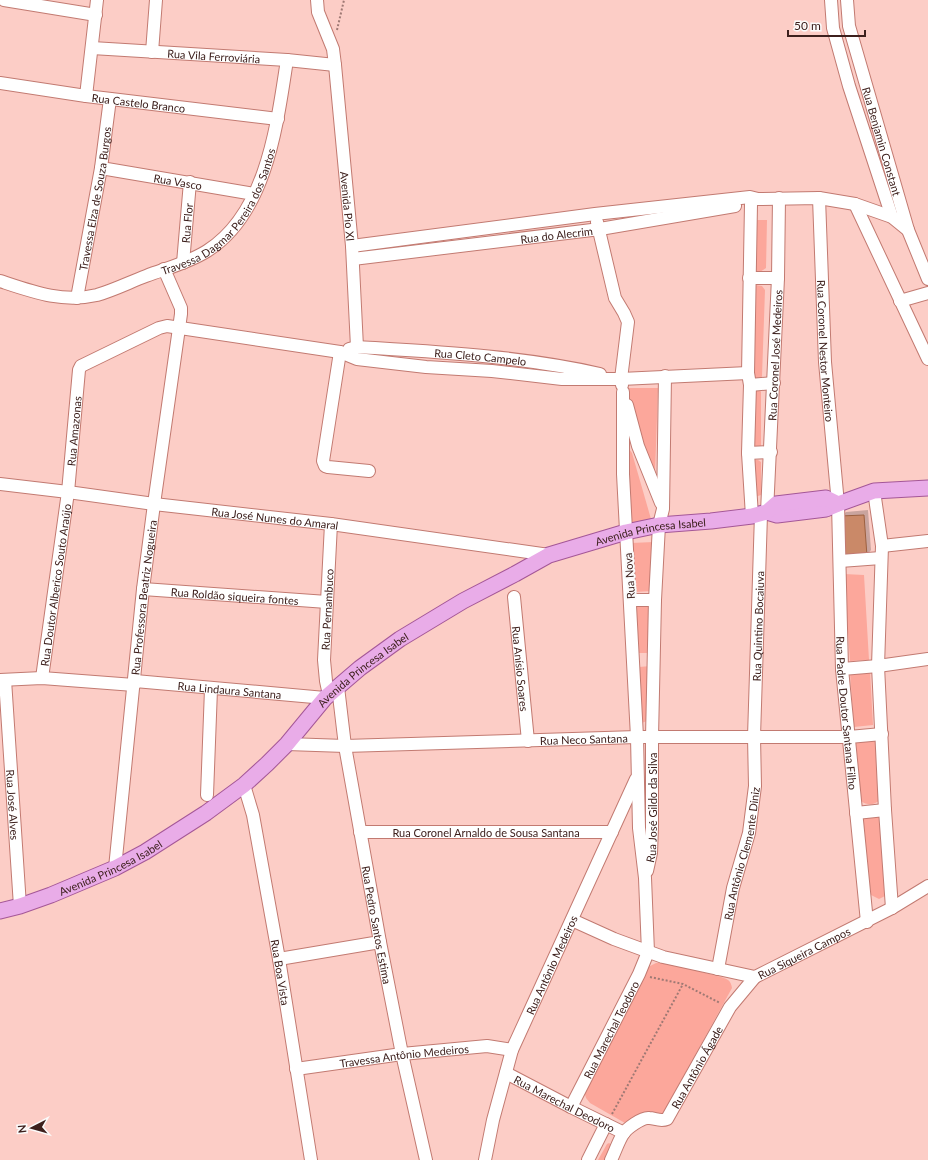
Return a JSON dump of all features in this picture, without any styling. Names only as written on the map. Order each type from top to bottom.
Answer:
[{"type":"main road","name":"Avenida Princesa Isabel","points":[[0,912],[50,895],[115,868],[145,852],[206,813],[244,785],[287,744],[331,693],[360,668],[400,639],[463,601],[548,555],[626,532],[659,525],[711,521],[760,514],[777,515],[826,509],[874,491],[928,488]]},
{"type":"street","points":[[4,0],[96,15]]},
{"type":"street","points":[[86,96],[97,0]]},
{"type":"street","points":[[152,52],[156,0]]},
{"type":"street","name":"Avenida Pio XI","points":[[317,0],[318,12],[333,49],[335,66],[352,246],[357,347]]},
{"type":"street","name":"Rua Benjamin Constant","points":[[831,0],[833,28],[849,86],[892,218]]},
{"type":"street","name":"Rua Benjamin Constant","points":[[847,0],[849,26],[908,230],[928,279]]},
{"type":"street","points":[[833,28],[849,26]]},
{"type":"street","name":"Rua Vila Ferroviária","points":[[92,48],[287,60],[335,66]]},
{"type":"street","name":"Travessa Dagmar Pereira dos Santos","points":[[0,281],[38,294],[58,298],[77,298],[98,294],[184,263],[208,250],[228,233],[242,216],[254,194],[272,144],[278,119],[287,60]]},
{"type":"street","points":[[849,86],[865,80]]},
{"type":"street","name":"Rua Castelo Branco","points":[[0,83],[86,96],[278,119]]},
{"type":"street","name":"Travessa Elza de Souza Burgos","points":[[77,298],[101,168],[110,99]]},
{"type":"street","name":"Rua Vasco","points":[[101,168],[254,194]]},
{"type":"street","name":"Rua Flor","points":[[184,263],[190,182]]},
{"type":"street","name":"Rua do Alecrim","points":[[352,246],[595,214],[750,197],[755,201]]},
{"type":"street","name":"Rua do Alecrim","points":[[353,259],[600,229],[779,198],[819,198],[855,204],[892,218],[908,230]]},
{"type":"street","name":"Rua Coronel José Medeiros","points":[[760,514],[771,452],[778,278],[779,198]]},
{"type":"street","name":"Rua Coronel Nestor Monteiro","points":[[819,198],[825,362],[838,504]]},
{"type":"street","points":[[755,201],[749,278],[748,453],[760,514]]},
{"type":"street","points":[[855,204],[928,359]]},
{"type":"street","name":"Rua Nova","points":[[595,214],[600,229],[615,298],[624,312],[628,322],[621,379],[623,392],[638,446],[663,509]]},
{"type":"street","points":[[456,232],[460,246]]},
{"type":"street","name":"Rua Professora Beatriz Nogueira","points":[[115,868],[143,590],[178,329],[182,314],[181,308],[164,269]]},
{"type":"street","points":[[749,278],[778,278]]},
{"type":"street","points":[[900,301],[928,293]]},
{"type":"street","name":"Rua Cleto Campelo","points":[[79,370],[81,366],[159,328],[167,326],[178,329],[340,352],[357,359],[426,368],[492,371],[562,379],[621,379],[665,376],[749,379],[774,383]]},
{"type":"street","name":"Rua Cleto Campelo","points":[[340,352],[357,347],[439,352],[562,365],[621,379]]},
{"type":"street","points":[[340,352],[323,461],[325,466],[328,467],[369,472]]},
{"type":"street","name":"Rua Amazonas","points":[[68,492],[79,370]]},
{"type":"street","points":[[652,737],[655,600],[659,525],[663,509],[665,376]]},
{"type":"street","name":"Rua Nova","points":[[623,392],[623,474],[637,737]]},
{"type":"street","points":[[748,453],[771,452]]},
{"type":"street","name":"Rua José Nunes do Amaral","points":[[0,484],[154,504],[331,524],[548,555]]},
{"type":"street","points":[[874,491],[881,552],[878,666],[885,810],[892,908]]},
{"type":"street","name":"Rua Doutor Alberico Souto Araújo","points":[[42,678],[68,492]]},
{"type":"street","name":"Rua Padre Doutor Santana Filho","points":[[838,504],[842,669],[867,922]]},
{"type":"street","name":"Rua Quintino Bocaiuva","points":[[754,737],[760,514]]},
{"type":"street","name":"Rua Pernambuco","points":[[331,524],[324,660],[326,681],[331,693]]},
{"type":"street","points":[[840,561],[928,541]]},
{"type":"street","name":"Rua Roldão siqueira fontes","points":[[143,590],[327,602]]},
{"type":"street","name":"Rua Anísio Soares","points":[[514,597],[528,740]]},
{"type":"street","points":[[630,600],[655,600]]},
{"type":"street","points":[[842,669],[928,659]]},
{"type":"street","points":[[633,662],[654,661]]},
{"type":"street","name":"Rua Lindaura Santana","points":[[2,680],[42,678],[211,689],[331,693]]},
{"type":"street","name":"Rua José Alves","points":[[2,680],[20,906]]},
{"type":"street","points":[[207,795],[211,689]]},
{"type":"street","name":"Rua Pedro Santos Estima","points":[[331,693],[345,746],[380,942],[402,1054],[426,1160]]},
{"type":"street","name":"Rua Neco Santana","points":[[287,744],[345,746],[637,737],[849,737],[882,734]]},
{"type":"street","name":"Rua José Gildo da Silva","points":[[637,737],[639,828],[645,878],[648,952]]},
{"type":"street","name":"Rua José Gildo da Silva","points":[[645,878],[651,853],[652,737]]},
{"type":"street","name":"Rua Antônio Clemente Diniz","points":[[718,969],[733,888],[748,833],[755,786],[754,737]]},
{"type":"street","name":"Rua Antônio Medeiros","points":[[485,1160],[493,1120],[512,1050],[637,776]]},
{"type":"street","name":"Rua Boa Vista","points":[[244,785],[253,815],[279,959],[311,1160]]},
{"type":"street","points":[[638,800],[652,800]]},
{"type":"street","points":[[856,813],[885,810]]},
{"type":"street","points":[[639,828],[652,827]]},
{"type":"street","name":"Rua Coronel Arnaldo de Sousa Santana","points":[[360,832],[612,832]]},
{"type":"street","name":"Rua Siqueira Campos","points":[[572,920],[663,957],[756,977],[867,922],[928,886]]},
{"type":"street","points":[[279,959],[380,942]]},
{"type":"street","name":"Rua Marechal Teodoro","points":[[571,1108],[639,974],[648,952]]},
{"type":"street","name":"Rua Antônio Ágade","points":[[624,1133],[644,1118],[659,1121],[667,1119],[730,1007],[756,977]]},
{"type":"street","name":"Travessa Antônio Medeiros","points":[[296,1069],[402,1054],[487,1046],[512,1050]]},
{"type":"street","name":"Rua Marechal Deodoro","points":[[506,1073],[571,1108],[624,1133]]},
{"type":"street","points":[[588,1160],[606,1124]]},
{"type":"street","points":[[611,1160],[624,1133]]},
{"type":"path","points":[[333,49],[344,0]]},
{"type":"path","points":[[639,974],[683,984],[730,1007]]},
{"type":"path","points":[[606,1124],[683,984]]},
{"type":"shaded area","points":[[748,220],[767,220],[766,268],[760,272],[753,271]]},
{"type":"shaded area","points":[[755,285],[762,286],[765,290],[762,376],[761,379],[754,380]]},
{"type":"shaded area","points":[[627,388],[658,388],[654,479]]},
{"type":"shaded area","points":[[759,389],[761,392],[761,446],[756,448],[753,447],[752,391]]},
{"type":"shaded area","points":[[627,446],[632,453],[651,519],[631,523]]},
{"type":"shaded area","points":[[754,460],[761,462],[761,495],[755,497]]},
{"type":"shaded area","points":[[654,542],[652,591],[635,592],[631,543]]},
{"type":"shaded area","points":[[844,574],[864,575],[869,660],[850,661]]},
{"type":"shaded area","points":[[636,606],[652,607],[650,653],[637,653]]},
{"type":"shaded area","points":[[651,666],[651,719],[642,723],[639,667]]},
{"type":"shaded area","points":[[870,671],[873,725],[854,727],[850,673]]},
{"type":"shaded area","points":[[877,741],[880,800],[873,804],[869,804],[861,801],[856,742]]},
{"type":"shaded area","points":[[880,814],[887,895],[879,899],[871,895],[862,815]]},
{"type":"shaded area","points":[[656,963],[667,963],[721,977],[730,982],[732,988],[663,1114],[652,1112],[647,1113],[639,1115],[625,1123],[590,1103],[586,1098],[584,1091],[648,967]]},
{"type":"shaded area","points":[[609,1143],[612,1145],[606,1160],[598,1160],[607,1144]]},
{"type":"building","points":[[864,515],[867,556],[843,556],[840,516]]}]
